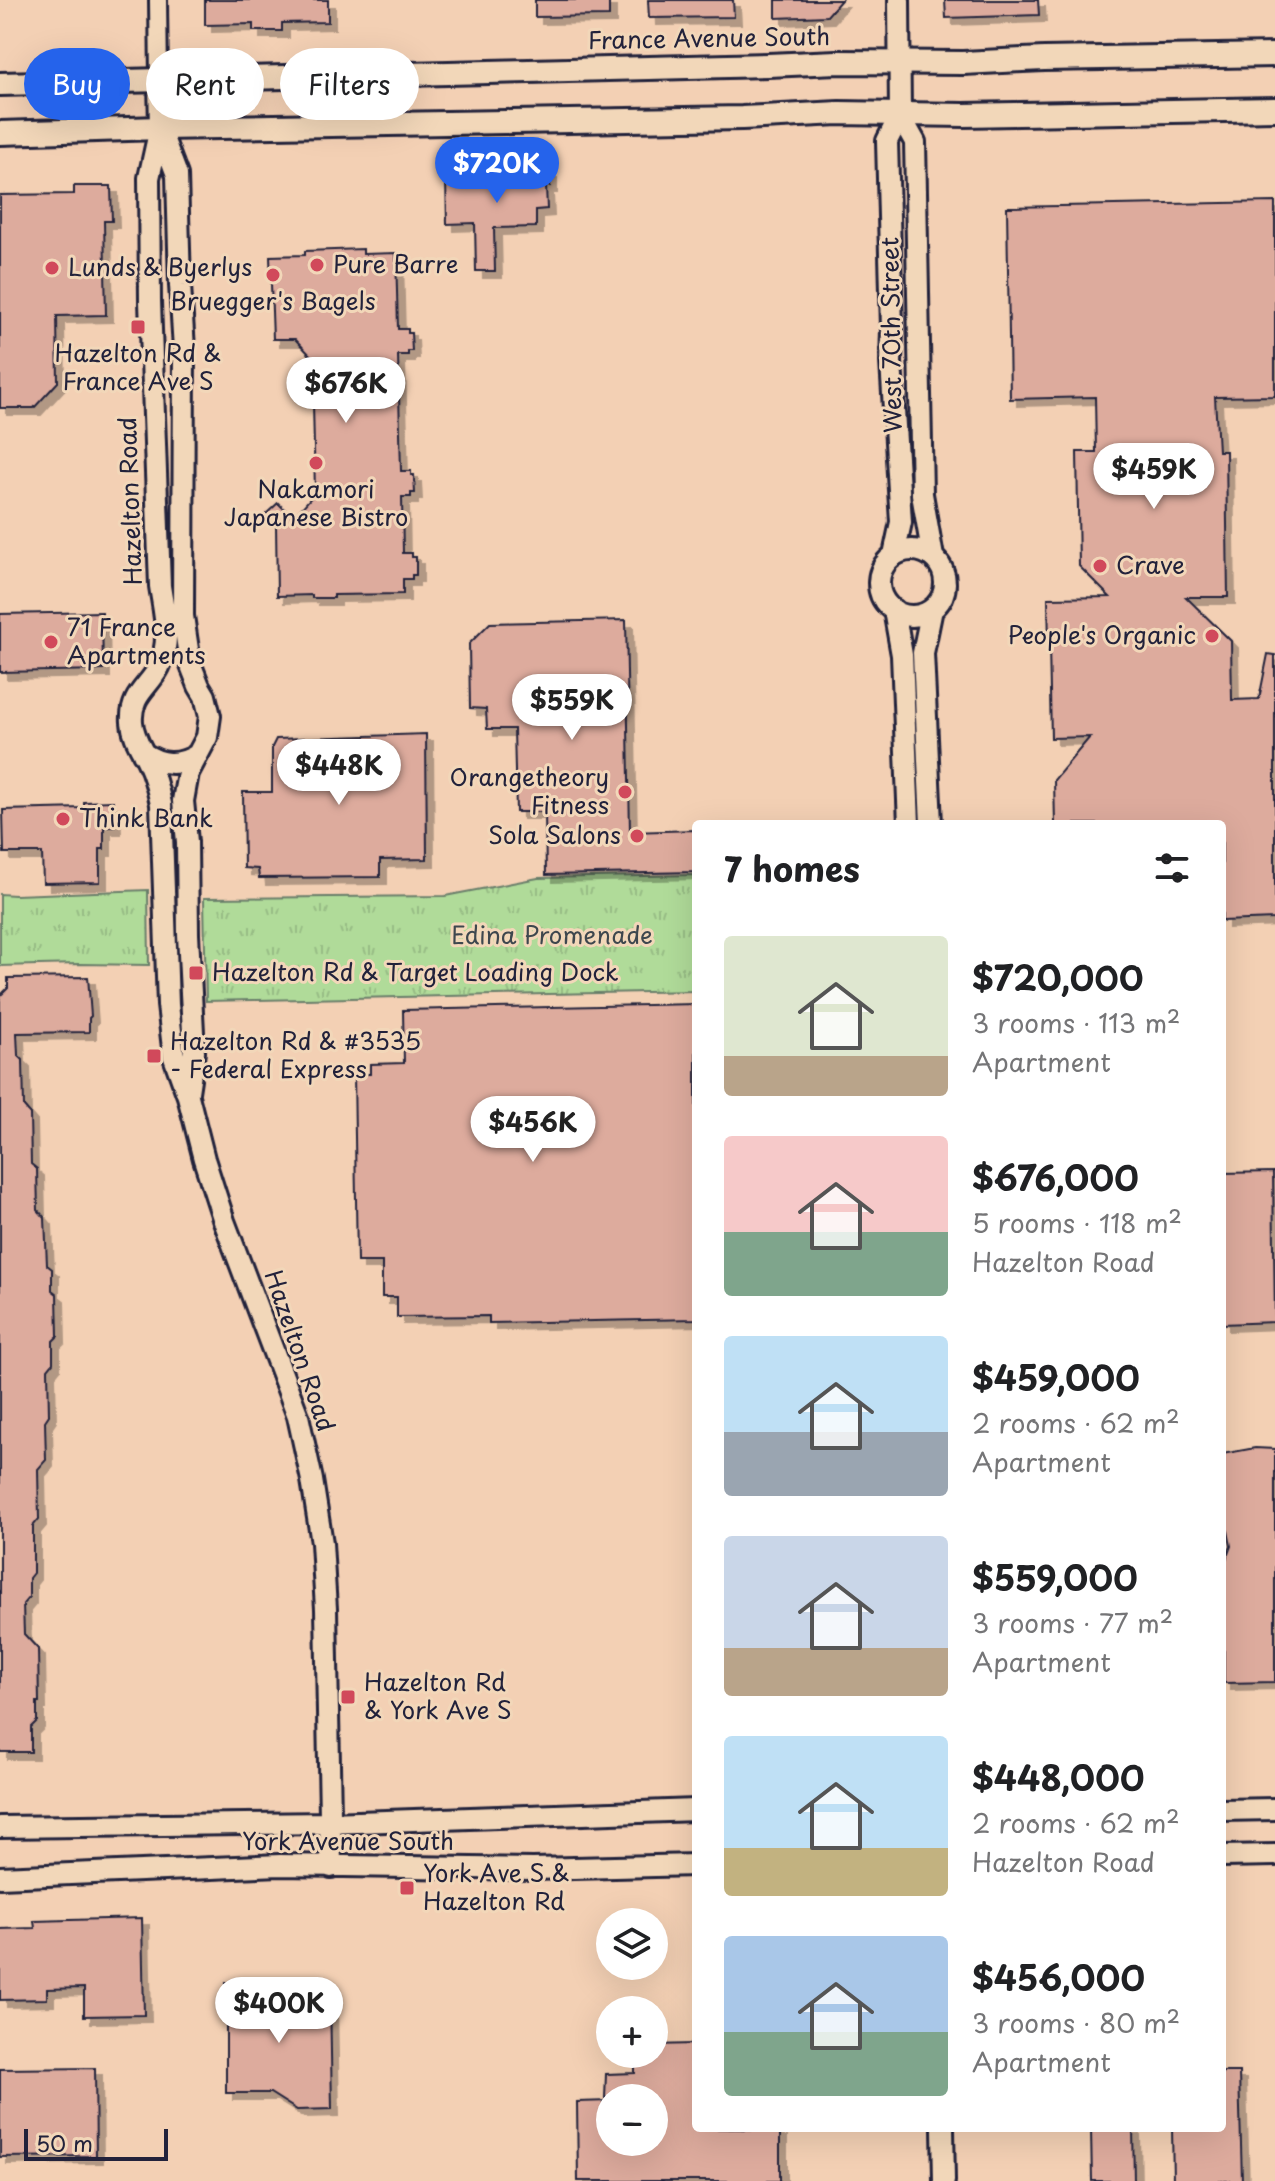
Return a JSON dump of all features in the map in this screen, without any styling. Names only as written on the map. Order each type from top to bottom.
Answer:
[{"type":"main road","name":"France Avenue South","points":[[264,77],[1275,55]]},
{"type":"main road","name":"France Avenue South","points":[[0,84],[146,80]]},
{"type":"main road","points":[[0,133],[742,118],[839,113],[900,115],[1275,109]]},
{"type":"street","name":"Hazelton Road","points":[[158,0],[159,48]]},
{"type":"street","name":"West 70th Street","points":[[899,0],[900,115],[915,142],[922,494],[933,557]]},
{"type":"street","name":"West 70th Street","points":[[894,555],[901,522],[891,362],[887,141],[900,115]]},
{"type":"street","name":"Hazelton Road","points":[[160,120],[149,178],[150,301],[160,586],[166,635],[159,667],[135,699],[132,721],[156,782],[161,804],[168,1005],[174,1057],[224,1221],[298,1416],[312,1480],[322,1543],[326,1609],[331,1867]]},
{"type":"street","name":"Hazelton Road","points":[[160,128],[177,175],[184,349],[183,616],[188,655],[210,716],[207,737],[188,773],[183,801],[194,1052],[188,1096]]},
{"type":"street","points":[[904,551],[924,552],[933,557],[940,564],[945,583],[939,602],[932,609],[913,616],[894,610],[881,593],[882,571],[894,555],[904,551]]},
{"type":"street","points":[[931,820],[923,653],[932,609]]},
{"type":"street","points":[[894,610],[902,655],[909,820]]},
{"type":"street","points":[[146,684],[169,676],[188,678],[199,686]]},
{"type":"street","points":[[143,753],[153,760],[170,764],[188,761],[197,755]]},
{"type":"street","points":[[1226,1810],[1275,1809]]},
{"type":"street","name":"York Avenue South","points":[[0,1827],[330,1823],[692,1810]]},
{"type":"street","points":[[1226,1856],[1275,1855]]},
{"type":"street","name":"York Avenue South","points":[[0,1877],[280,1865],[533,1869],[692,1865]]},
{"type":"street","points":[[943,2132],[944,2181]]},
{"type":"green space","name":"Edina Promenade","points":[[692,875],[692,991],[206,1001],[204,898],[445,896],[538,878]]},
{"type":"green space","points":[[148,890],[149,965],[0,966],[0,894]]},
{"type":"building","points":[[205,0],[328,0],[328,22],[282,23],[282,31],[253,31],[253,24],[205,25]]},
{"type":"building","points":[[535,0],[609,0],[609,16],[535,17]]},
{"type":"building","points":[[648,0],[733,0],[734,17],[649,18]]},
{"type":"building","points":[[776,0],[841,0],[827,16],[776,18]]},
{"type":"building","points":[[945,0],[1038,0],[1039,15],[946,18]]},
{"type":"building","points":[[528,165],[528,172],[550,171],[550,186],[546,186],[547,209],[536,210],[536,227],[494,228],[495,271],[476,271],[475,223],[447,224],[446,179],[496,177],[496,166]]},
{"type":"building","name":"Lunds & Byerlys","points":[[74,186],[111,186],[112,221],[104,221],[106,315],[57,316],[58,382],[34,408],[0,408],[0,195],[74,194]]},
{"type":"building","points":[[1275,202],[1275,396],[1215,397],[1218,451],[1226,451],[1228,597],[1186,597],[1231,641],[1232,700],[1259,699],[1268,654],[1275,655],[1275,919],[1226,921],[1226,820],[1055,820],[1054,780],[1090,737],[1051,738],[1048,598],[1110,597],[1079,566],[1077,452],[1096,452],[1095,397],[1010,399],[1007,207]]},
{"type":"building","points":[[363,249],[363,254],[396,253],[398,329],[408,329],[411,333],[412,351],[408,351],[408,355],[398,355],[401,471],[411,471],[414,475],[415,493],[411,493],[411,497],[402,497],[403,553],[412,553],[412,557],[416,557],[416,575],[412,575],[412,579],[403,579],[403,594],[334,595],[334,598],[277,596],[276,524],[266,514],[278,503],[293,518],[315,493],[312,357],[295,339],[273,339],[270,256]]},
{"type":"building","name":"71 France Apartments","points":[[102,612],[103,670],[0,672],[0,614]]},
{"type":"building","points":[[626,620],[630,832],[692,830],[692,872],[546,875],[545,812],[516,812],[514,729],[487,729],[486,709],[470,708],[469,644],[490,623]]},
{"type":"building","points":[[426,734],[427,859],[380,860],[380,877],[259,878],[258,869],[244,868],[243,792],[272,792],[272,747],[276,739]]},
{"type":"building","points":[[113,801],[114,827],[104,827],[104,849],[100,849],[100,882],[43,883],[42,853],[4,853],[3,810],[84,808],[84,802]]},
{"type":"building","points":[[88,977],[89,1032],[17,1033],[18,1055],[23,1060],[24,1107],[30,1114],[31,1164],[37,1169],[38,1210],[45,1218],[47,1265],[52,1269],[52,1290],[57,1294],[58,1336],[53,1341],[53,1363],[48,1369],[46,1460],[38,1469],[39,1519],[33,1526],[33,1573],[29,1578],[29,1597],[23,1604],[24,1634],[38,1649],[37,1721],[31,1727],[31,1752],[0,1752],[0,996],[8,988],[8,978]]},
{"type":"building","points":[[692,1004],[692,1319],[489,1323],[489,1316],[397,1317],[397,1297],[382,1297],[382,1262],[357,1262],[354,1074],[370,1074],[370,1064],[404,1063],[403,1010]]},
{"type":"building","points":[[1273,1172],[1275,1322],[1226,1324],[1226,1173]]},
{"type":"building","points":[[1255,1448],[1275,1449],[1275,1682],[1226,1683],[1226,1559],[1231,1546],[1226,1528],[1226,1453]]},
{"type":"building","points":[[142,1918],[144,2015],[84,2016],[84,1988],[47,1989],[47,1999],[0,2000],[0,1929],[35,1928],[34,1921]]},
{"type":"building","points":[[269,1982],[294,1997],[330,1995],[332,2109],[297,2110],[270,2093],[226,2093],[226,1983]]},
{"type":"building","points":[[692,2044],[692,2132],[780,2132],[780,2181],[578,2181],[577,2102],[596,2101],[596,2156],[668,2156],[668,2084],[606,2084],[606,2074],[635,2073],[635,2068],[668,2068],[668,2045]]},
{"type":"building","points":[[95,2068],[96,2156],[0,2157],[0,2069]]},
{"type":"building","points":[[1226,2072],[1239,2072],[1242,2181],[1173,2181],[1172,2132],[1226,2132]]},
{"type":"building","points":[[1091,2132],[1133,2132],[1134,2181],[1092,2181]]},
{"type":"place","name":"Pure Barre","points":[[317,265]]},
{"type":"place","name":"Lunds & Byerlys","points":[[52,268]]},
{"type":"place","name":"Bruegger's Bagels","points":[[273,275]]},
{"type":"place","name":"Hazelton Rd & France Ave S","points":[[138,327]]},
{"type":"place","name":"Nakamori Japanese Bistro","points":[[316,463]]},
{"type":"place","name":"Crave","points":[[1100,566]]},
{"type":"place","name":"People's Organic","points":[[1212,636]]},
{"type":"place","name":"71 France Apartments","points":[[51,642]]},
{"type":"place","name":"Orangetheory Fitness","points":[[625,792]]},
{"type":"place","name":"Think Bank","points":[[63,819]]},
{"type":"place","name":"Sola Salons","points":[[637,836]]},
{"type":"place","name":"Hazelton Rd & Target Loading Dock","points":[[196,973]]},
{"type":"place","name":"Hazelton Rd & #3535 - Federal Express","points":[[154,1056]]},
{"type":"place","name":"Hazelton Rd & York Ave S","points":[[348,1697]]},
{"type":"place","name":"York Ave S & Hazelton Rd","points":[[407,1888]]}]
